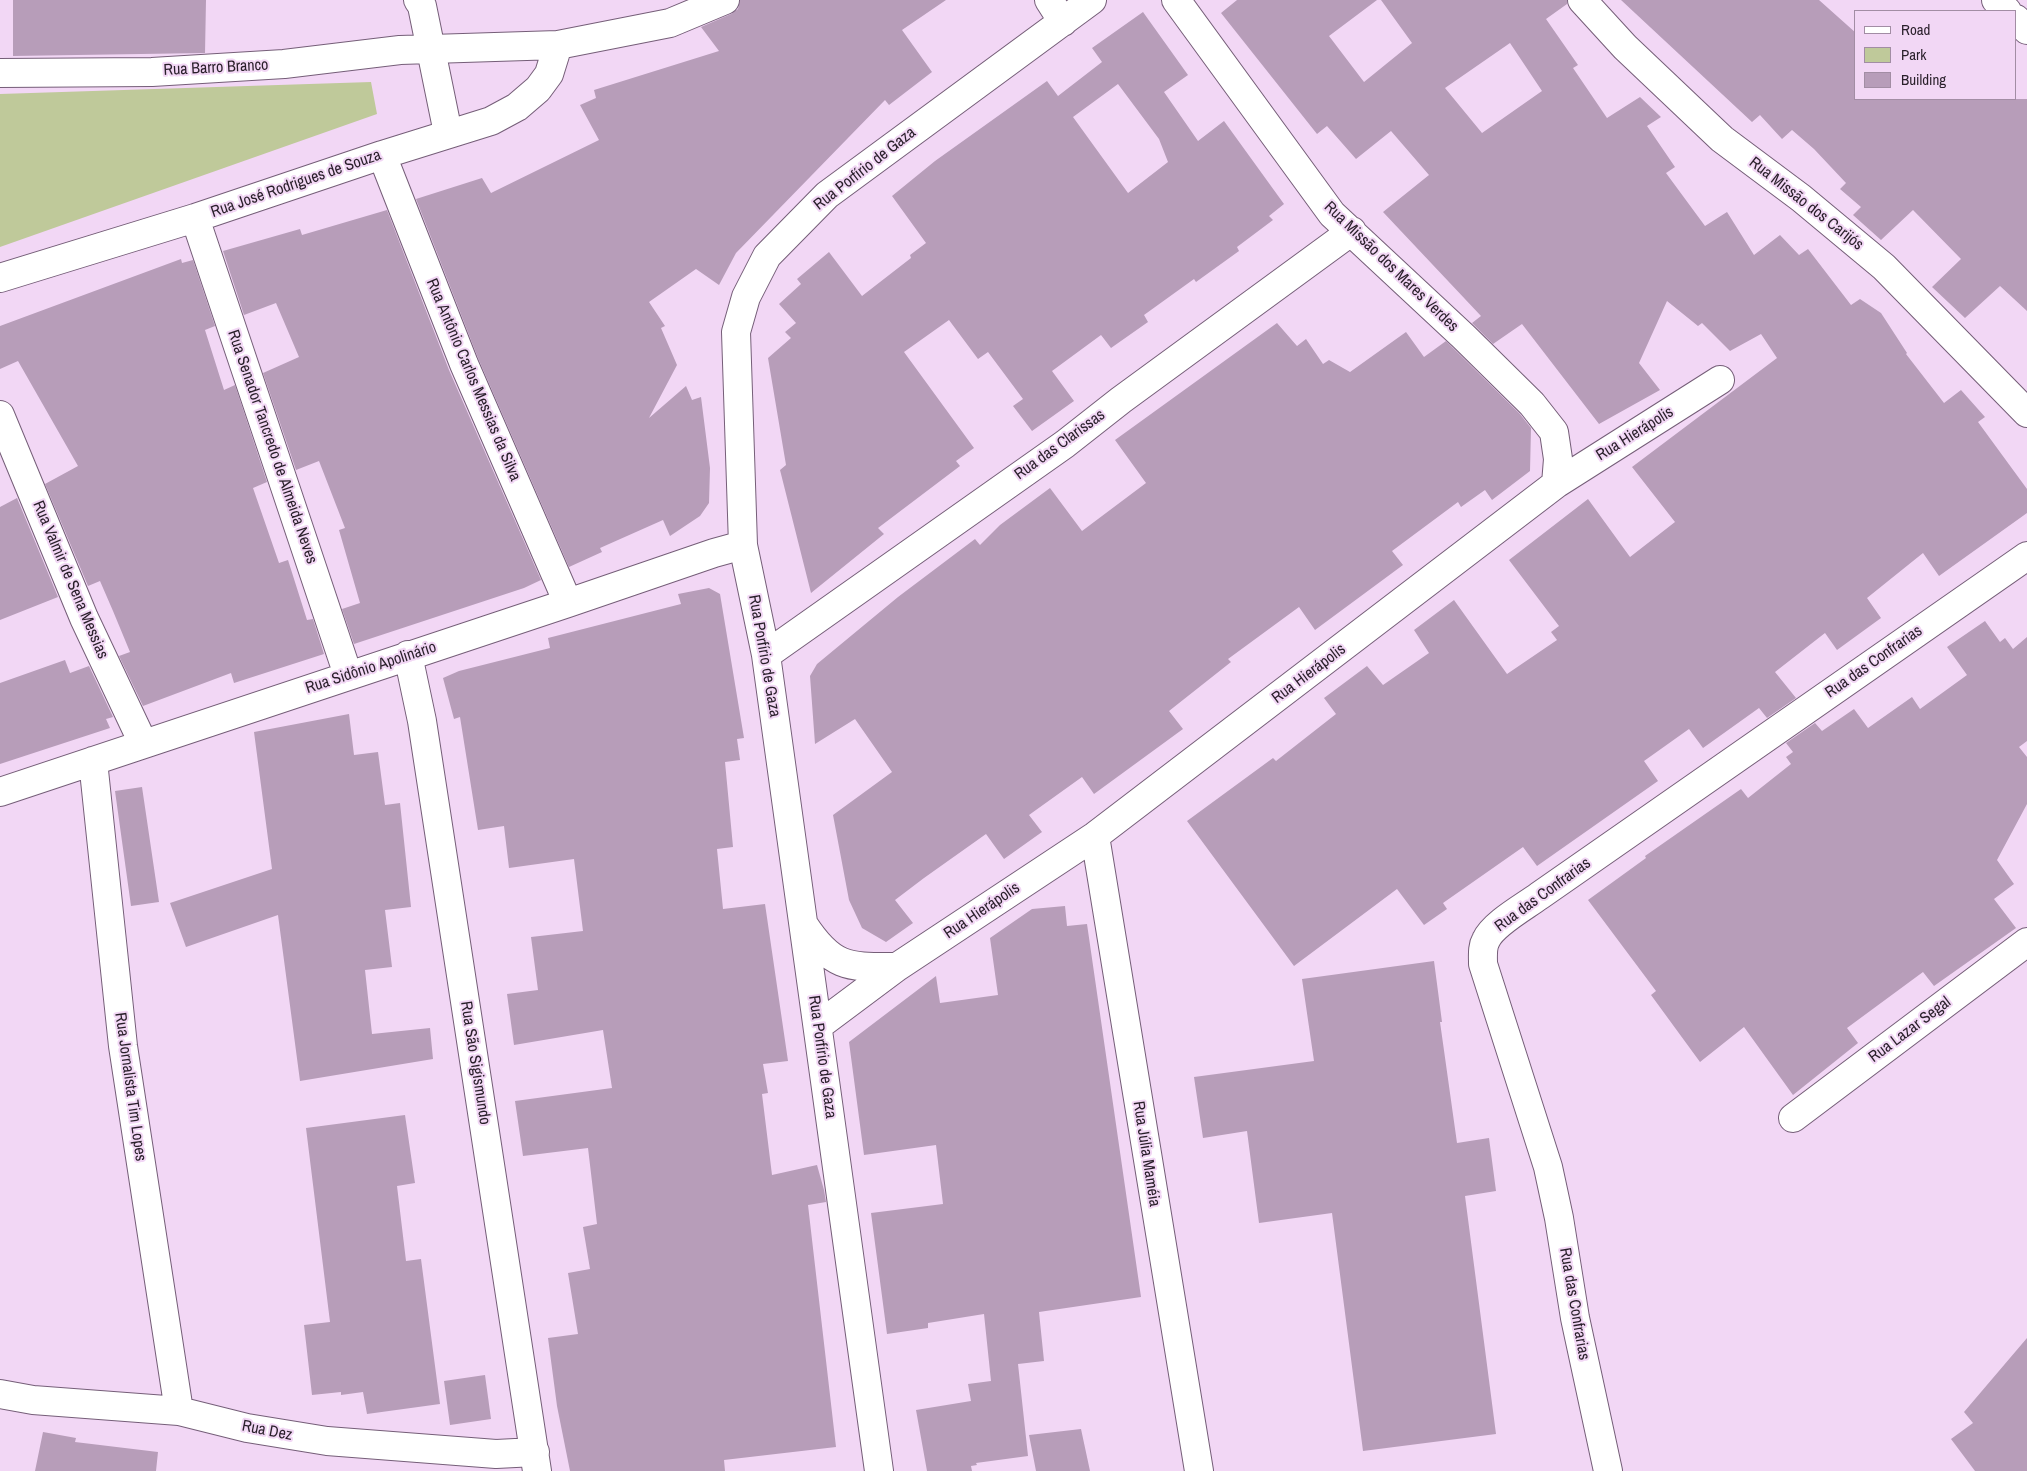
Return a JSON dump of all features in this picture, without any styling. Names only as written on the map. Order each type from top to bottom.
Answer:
[{"type":"street","points":[[418,0],[422,6],[448,133]]},
{"type":"street","name":"Rua Barro Branco","points":[[0,73],[181,70],[284,64],[400,50],[558,45],[670,23],[725,0]]},
{"type":"street","name":"Rua Porfírio de Gaza","points":[[879,1471],[766,654],[743,545],[736,332],[746,297],[767,256],[827,195],[1056,11],[1092,0]]},
{"type":"street","name":"Rua Missão dos Mares Verdes","points":[[1176,0],[1332,214],[1532,404],[1554,432],[1558,459],[1556,484]]},
{"type":"street","name":"Rua Missão dos Carijós","points":[[1582,0],[1625,47],[1722,138],[1801,198],[1884,267],[2027,413]]},
{"type":"street","points":[[1996,0],[2006,10]]},
{"type":"street","points":[[2017,20],[2027,30]]},
{"type":"street","name":"Rua José Rodrigues de Souza","points":[[0,278],[195,218],[448,133],[491,121],[517,107],[538,89],[548,74],[558,45]]},
{"type":"street","name":"Rua Antônio Carlos Messias da Silva","points":[[382,155],[464,364],[568,604]]},
{"type":"street","name":"Rua Senador Tancredo de Almeida Neves","points":[[195,218],[348,675]]},
{"type":"street","name":"Rua das Clarissas","points":[[766,654],[1065,444],[1121,400],[1352,232]]},
{"type":"street","name":"Rua Hierápolis","points":[[818,1026],[898,967],[1095,836],[1556,484],[1720,380]]},
{"type":"street","name":"Rua Valmir de Sena Messias","points":[[0,415],[84,618],[143,743]]},
{"type":"street","name":"Rua Sidônio Apolinário","points":[[0,792],[408,655],[568,604],[714,553],[743,545]]},
{"type":"street","name":"Rua das Confrarias","points":[[1608,1471],[1575,1318],[1559,1218],[1548,1167],[1483,964],[1483,948],[1486,938],[1498,926],[1547,890],[2027,556]]},
{"type":"street","name":"Rua São Sigismundo","points":[[408,655],[424,731],[536,1462]]},
{"type":"street","name":"Rua Jornalista Tim Lopes","points":[[93,760],[123,1046],[179,1411]]},
{"type":"street","name":"Rua Júlia Maméia","points":[[1095,836],[1198,1471]]},
{"type":"street","points":[[804,925],[817,944],[843,964],[859,967],[898,967]]},
{"type":"street","name":"Rua Lazar Segal","points":[[1793,1118],[2027,942]]},
{"type":"street","name":"Rua Dez","points":[[0,1394],[52,1401],[179,1411],[247,1428],[327,1442],[496,1454],[536,1462]]},
{"type":"green space","points":[[371,82],[377,114],[0,247],[0,94]]},
{"type":"building","points":[[13,0],[206,0],[205,53],[13,56]]},
{"type":"building","points":[[740,0],[946,0],[902,30],[932,72],[889,105],[885,100],[736,253],[719,285],[696,269],[649,302],[665,326],[661,328],[677,365],[649,418],[686,386],[692,400],[701,397],[710,468],[709,503],[700,516],[670,536],[663,520],[600,548],[602,552],[569,567],[478,358],[416,199],[482,178],[491,193],[599,140],[580,105],[596,98],[594,90],[719,51],[701,27],[731,14],[738,9]]},
{"type":"building","points":[[1237,0],[1377,0],[1329,36],[1364,82],[1412,43],[1381,0],[1567,0],[1567,4],[1546,19],[1578,65],[1573,68],[1607,118],[1640,97],[1661,117],[1647,126],[1675,167],[1666,173],[1705,226],[1727,212],[1754,255],[1780,235],[1799,255],[1808,249],[1851,305],[1860,299],[1881,313],[1906,354],[1944,403],[1961,390],[1985,417],[1978,422],[2027,489],[2027,513],[1939,576],[1923,553],[1867,598],[1881,618],[1837,650],[1825,633],[1775,672],[1796,698],[1767,718],[1759,708],[1703,748],[1689,729],[1644,761],[1658,781],[1537,866],[1523,847],[1443,903],[1447,909],[1424,925],[1397,889],[1294,966],[1187,821],[1273,758],[1276,761],[1336,714],[1324,698],[1367,666],[1383,685],[1429,653],[1414,630],[1454,600],[1507,674],[1557,640],[1551,632],[1559,626],[1509,560],[1588,499],[1630,557],[1675,522],[1632,467],[1777,358],[1761,334],[1730,351],[1702,323],[1698,326],[1667,301],[1639,363],[1660,390],[1599,424],[1522,324],[1493,344],[1472,323],[1481,316],[1383,212],[1429,175],[1391,131],[1356,159],[1327,126],[1317,134],[1221,13]],"holes":[[[1510,43],[1542,91],[1482,133],[1445,88]]]},
{"type":"building","points":[[1621,0],[1819,0],[1854,31],[1854,100],[2027,99],[2027,311],[2000,286],[1965,318],[1932,287],[1961,259],[1913,210],[1881,240],[1853,215],[1861,207],[1840,189],[1846,183],[1814,149],[1792,130],[1782,139],[1760,115],[1752,122]]},
{"type":"building","points":[[1143,12],[1188,75],[1164,92],[1198,141],[1224,121],[1284,204],[1269,216],[1273,220],[1237,247],[1239,251],[1196,282],[1194,279],[1144,315],[1148,322],[1111,348],[1101,335],[1052,371],[1074,401],[1032,431],[1013,406],[1023,399],[988,352],[978,359],[949,320],[904,352],[974,448],[956,461],[960,466],[878,528],[884,534],[811,593],[780,470],[786,465],[768,358],[791,338],[785,332],[796,323],[779,304],[801,284],[797,279],[829,252],[862,296],[911,258],[910,255],[926,243],[892,196],[935,161],[1047,81],[1058,96],[1102,62],[1092,48]],"holes":[[[1118,84],[1159,139],[1168,162],[1128,193],[1073,117]]]},
{"type":"building","points":[[387,210],[449,370],[541,580],[524,588],[354,644],[342,609],[360,603],[339,530],[345,528],[319,461],[296,470],[263,373],[299,357],[276,303],[244,315],[223,251],[300,229],[302,235]]},
{"type":"building","points":[[181,259],[182,263],[193,260],[215,326],[205,330],[224,390],[235,385],[267,482],[253,488],[279,563],[288,560],[307,620],[313,619],[324,654],[234,683],[231,673],[143,706],[119,656],[130,652],[100,581],[88,586],[45,484],[78,466],[18,361],[0,369],[0,326]]},
{"type":"building","points":[[1277,323],[1297,346],[1306,339],[1323,364],[1329,360],[1350,372],[1406,332],[1424,357],[1446,341],[1520,414],[1531,428],[1530,471],[1492,500],[1485,490],[1461,507],[1458,502],[1392,551],[1403,565],[1315,630],[1299,607],[1228,659],[1231,662],[1169,711],[1183,729],[1094,794],[1082,777],[1029,815],[1042,832],[1004,859],[986,834],[924,878],[895,900],[913,923],[886,942],[862,928],[849,900],[833,815],[892,772],[855,719],[815,744],[810,676],[817,664],[898,597],[975,539],[980,545],[1000,525],[1050,488],[1082,531],[1146,483],[1115,440]]},
{"type":"building","points":[[17,498],[58,597],[0,620],[0,507]]},
{"type":"building","points":[[709,588],[720,594],[744,738],[737,739],[740,760],[725,762],[733,847],[717,849],[723,909],[765,904],[788,1061],[763,1064],[768,1093],[762,1094],[772,1175],[817,1165],[824,1190],[826,1202],[808,1205],[836,1447],[724,1460],[725,1471],[570,1471],[557,1406],[548,1338],[578,1334],[568,1273],[590,1269],[583,1227],[597,1224],[588,1148],[523,1156],[515,1101],[612,1088],[603,1030],[514,1045],[507,994],[538,990],[531,937],[583,931],[574,859],[509,868],[504,826],[478,830],[460,717],[454,719],[443,678],[459,671],[550,648],[548,638],[681,604],[678,594]]},
{"type":"building","points":[[1985,621],[2000,642],[2005,638],[2013,649],[2027,637],[2027,741],[2019,747],[2027,757],[2027,804],[1997,860],[2014,884],[1994,899],[2016,928],[1934,986],[1923,972],[1847,1028],[1858,1043],[1793,1095],[1744,1027],[1700,1062],[1651,995],[1656,991],[1588,900],[1646,858],[1645,856],[1741,789],[1748,798],[1791,764],[1786,757],[1793,752],[1786,743],[1815,723],[1822,731],[1854,709],[1868,728],[1912,697],[1920,709],[1967,675],[1947,647]]},
{"type":"building","points":[[65,660],[70,673],[89,666],[113,717],[106,719],[110,728],[0,764],[0,683]]},
{"type":"building","points":[[349,714],[354,755],[378,752],[385,805],[400,803],[411,907],[385,910],[392,967],[365,970],[372,1034],[430,1028],[433,1059],[300,1081],[278,915],[186,947],[170,903],[272,869],[254,732]]},
{"type":"building","points":[[142,787],[159,902],[131,906],[115,791]]},
{"type":"building","points":[[1065,906],[1067,926],[1087,924],[1141,1297],[1039,1312],[1044,1361],[1018,1364],[1028,1456],[976,1463],[977,1465],[971,1466],[972,1471],[927,1471],[916,1410],[971,1401],[968,1384],[991,1381],[984,1314],[928,1323],[928,1328],[887,1334],[871,1213],[943,1204],[936,1145],[864,1155],[849,1042],[936,976],[940,1003],[998,995],[990,938],[1032,909]]},
{"type":"building","points":[[1434,961],[1442,1022],[1440,1022],[1457,1143],[1489,1138],[1496,1191],[1465,1196],[1496,1434],[1363,1451],[1332,1213],[1259,1223],[1247,1131],[1203,1138],[1194,1077],[1314,1061],[1302,979]]},
{"type":"building","points":[[405,1115],[415,1183],[397,1186],[406,1261],[421,1259],[440,1404],[367,1414],[363,1392],[341,1395],[341,1392],[312,1395],[304,1325],[330,1322],[306,1128]]},
{"type":"building","points":[[2027,1338],[2027,1471],[1975,1471],[1951,1439],[1973,1423],[1964,1412]]},
{"type":"building","points":[[485,1375],[491,1419],[450,1425],[444,1381]]},
{"type":"building","points":[[1081,1429],[1090,1471],[1036,1471],[1029,1435]]},
{"type":"building","points":[[43,1432],[76,1438],[75,1442],[158,1452],[156,1471],[35,1471]]}]
